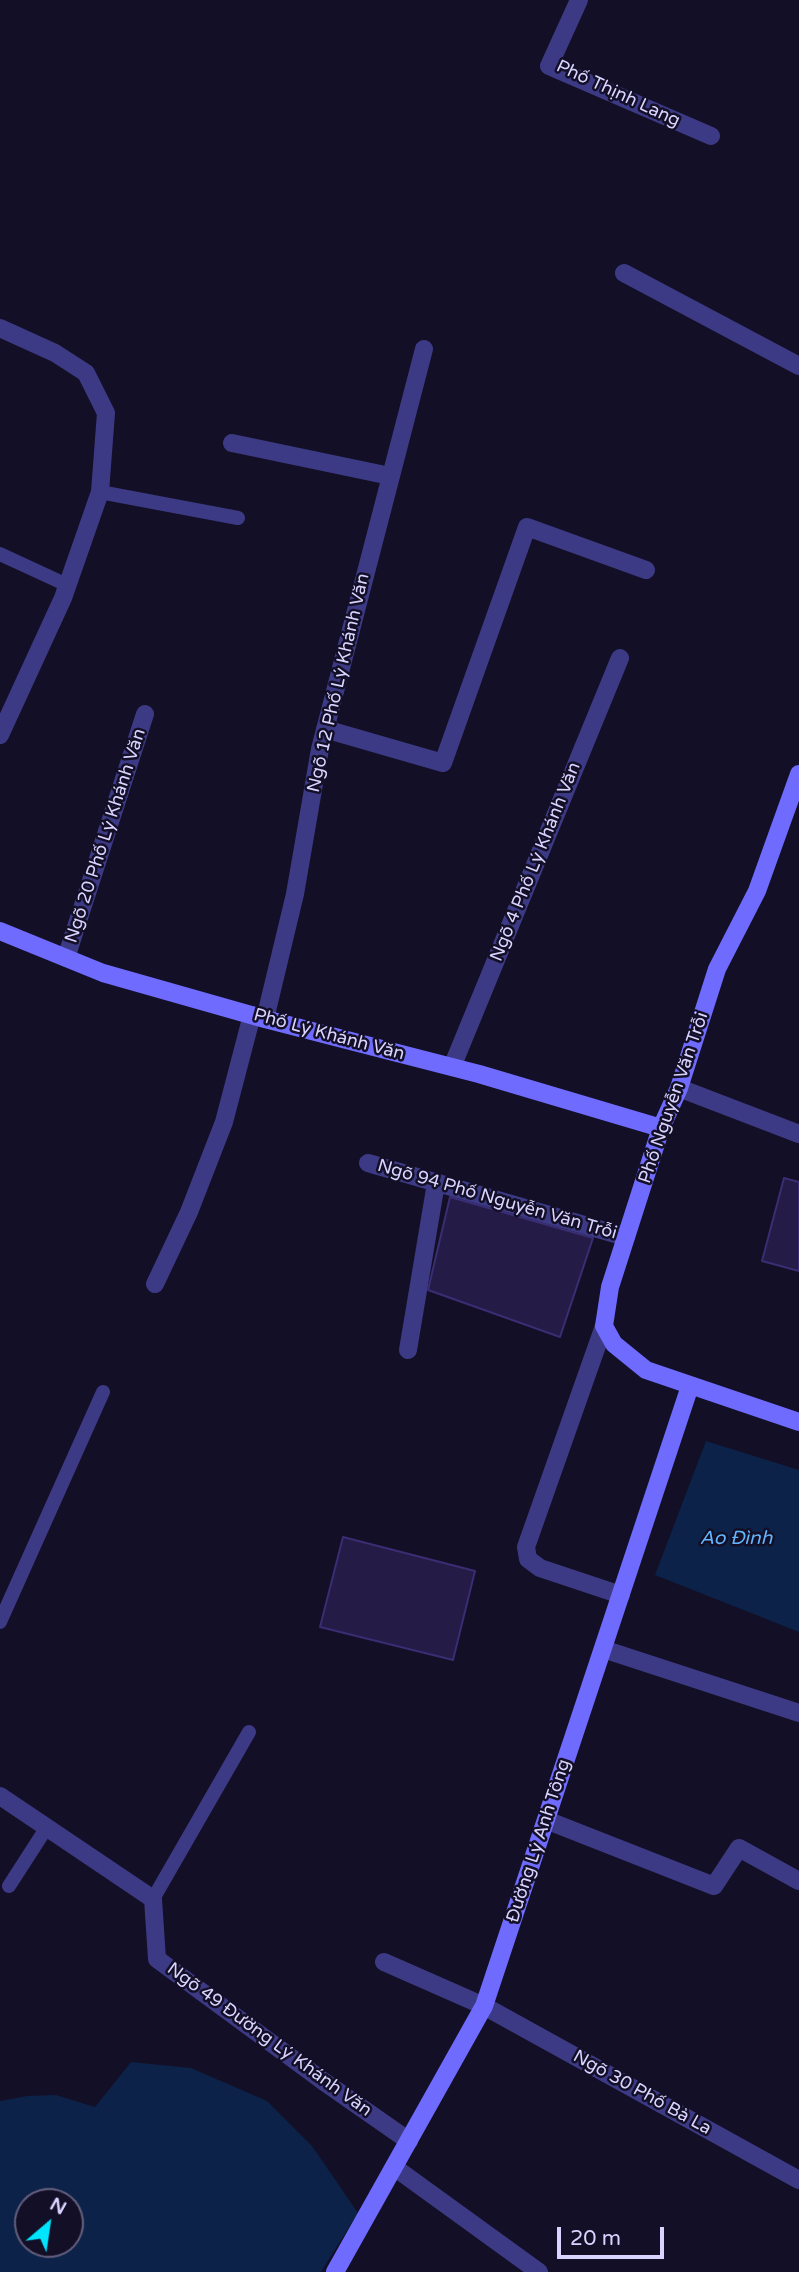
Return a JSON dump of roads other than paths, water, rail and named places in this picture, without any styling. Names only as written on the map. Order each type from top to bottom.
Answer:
[{"type":"main road","name":"Phố Nguyễn Văn Trỗi","points":[[604,1326],[610,1287],[661,1128],[679,1088],[718,970],[757,891],[799,774]]},
{"type":"main road","name":"Phố Lý Khánh Văn","points":[[0,931],[103,973],[258,1017],[452,1067],[661,1128]]},
{"type":"main road","points":[[604,1326],[614,1344],[646,1370],[799,1422]]},
{"type":"main road","name":"Đường Lý Anh Tông","points":[[335,2272],[484,2006],[690,1386]]},
{"type":"street","name":"Phố Thịnh Lang","points":[[579,0],[549,66],[711,136]]},
{"type":"street","points":[[624,273],[799,366]]},
{"type":"street","points":[[0,328],[55,353],[86,373],[106,413],[100,492],[67,586],[1,730]]},
{"type":"street","name":"Ngõ 12 Phố Lý Khánh Văn","points":[[155,1284],[189,1212],[224,1122],[295,894],[325,729],[424,349]]},
{"type":"street","points":[[232,443],[390,476]]},
{"type":"street","points":[[325,729],[443,763],[527,527],[646,570]]},
{"type":"street","name":"Ngõ 4 Phố Lý Khánh Văn","points":[[452,1067],[620,658]]},
{"type":"street","name":"Ngõ 20 Phố Lý Khánh Văn","points":[[66,958],[145,714]]},
{"type":"street","points":[[679,1088],[799,1134]]},
{"type":"street","name":"Ngõ 94 Phố Nguyễn Văn Trỗi","points":[[368,1163],[626,1237]]},
{"type":"street","points":[[408,1350],[436,1183]]},
{"type":"street","points":[[604,1326],[526,1547],[528,1559],[540,1569],[621,1595]]},
{"type":"street","points":[[603,1649],[799,1713]]},
{"type":"street","points":[[0,1796],[153,1899]]},
{"type":"street","points":[[546,1821],[714,1886],[739,1848],[799,1881]]},
{"type":"street","name":"Ngõ 49 Đường Lý Khánh Văn","points":[[153,1899],[157,1959],[409,2141]]},
{"type":"street","name":"Ngõ 30 Phố Bà La","points":[[384,1962],[484,2006],[799,2180]]},
{"type":"street","points":[[394,2168],[539,2272]]},
{"type":"lane","points":[[100,492],[238,518]]},
{"type":"lane","points":[[0,554],[67,586]]},
{"type":"lane","points":[[0,1622],[103,1392]]},
{"type":"lane","points":[[153,1899],[249,1732]]},
{"type":"lane","points":[[9,1886],[47,1827]]},
{"type":"water","name":"Ao Đình","points":[[706,1441],[799,1470],[799,1632],[655,1575]]},
{"type":"water","points":[[131,2062],[191,2068],[267,2101],[312,2146],[358,2213],[321,2272],[0,2272],[0,2101],[56,2095],[95,2107]]}]
